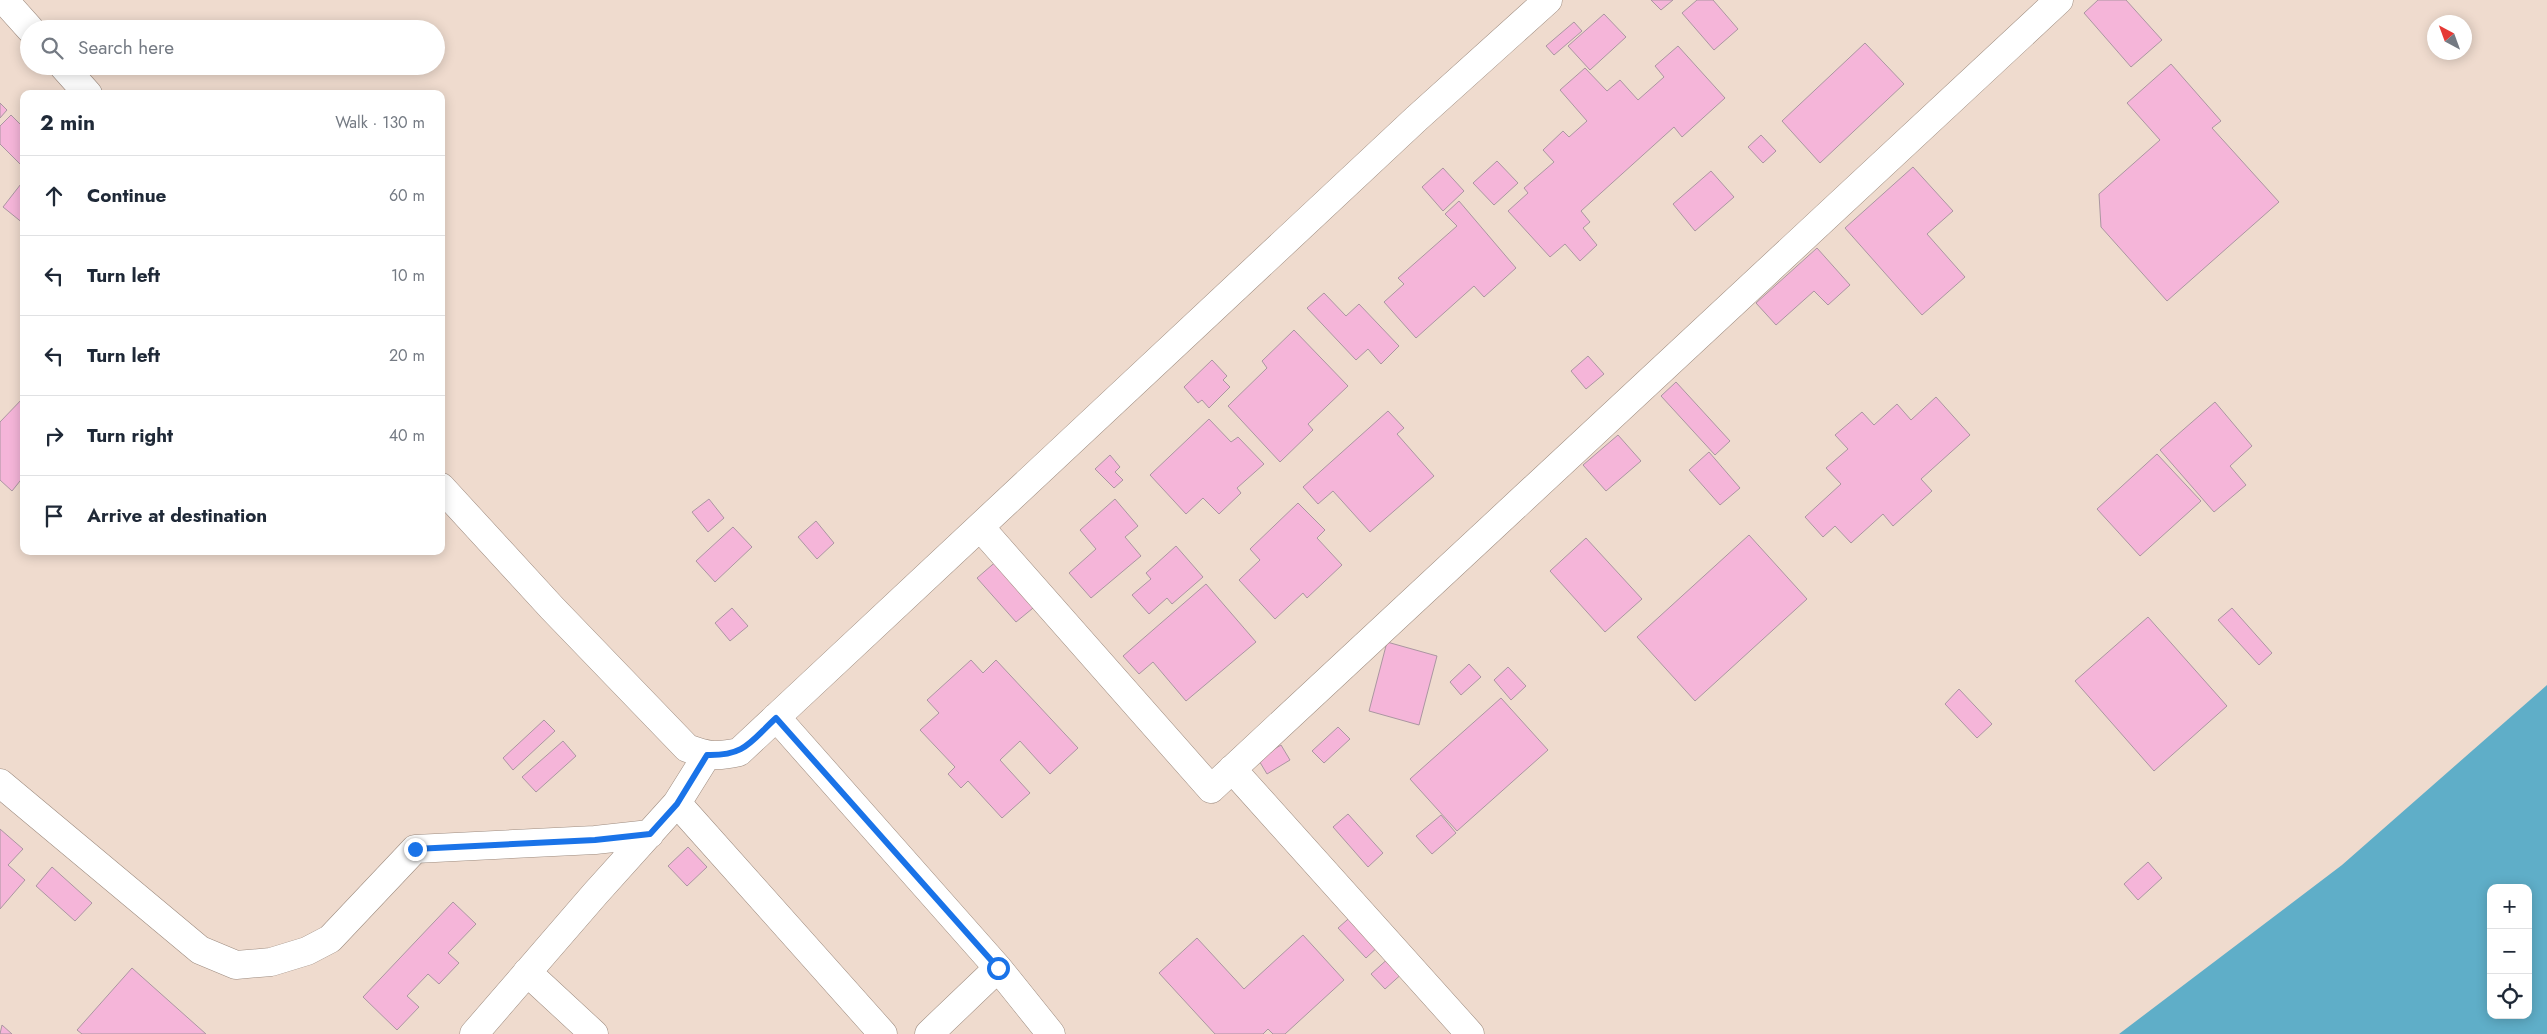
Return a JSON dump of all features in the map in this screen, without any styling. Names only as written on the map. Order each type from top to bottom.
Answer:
[{"type":"street","points":[[4,0],[22,20]]},
{"type":"street","points":[[445,491],[552,608],[687,748],[707,755],[722,756],[739,752],[1416,119],[1548,0]]},
{"type":"street","points":[[980,527],[1211,789],[2059,0]]},
{"type":"street","points":[[71,75],[84,90]]},
{"type":"street","points":[[776,718],[998,968],[1051,1034]]},
{"type":"street","points":[[474,1034],[677,804],[707,755]]},
{"type":"street","points":[[1232,769],[1470,1034]]},
{"type":"street","points":[[0,783],[200,950],[236,965],[271,962],[307,951],[330,939],[415,849],[595,840],[650,834]]},
{"type":"street","points":[[677,804],[883,1034]]},
{"type":"street","points":[[928,1034],[998,968]]},
{"type":"street","points":[[527,972],[594,1034]]},
{"type":"water","points":[[2547,685],[2547,1034],[2119,1034],[2342,865]]},
{"type":"building","points":[[1651,0],[1673,0],[1661,10]]},
{"type":"building","points":[[1697,0],[1713,0],[1738,29],[1714,50],[1682,13]]},
{"type":"building","points":[[2098,0],[2126,0],[2162,40],[2131,67],[2084,13]]},
{"type":"building","points":[[1604,14],[1626,37],[1590,70],[1568,46]]},
{"type":"building","points":[[1574,22],[1582,31],[1554,55],[1546,46]]},
{"type":"building","points":[[1865,43],[1904,84],[1820,163],[1782,121]]},
{"type":"building","points":[[1678,46],[1725,98],[1682,137],[1674,127],[1581,211],[1590,222],[1583,228],[1597,245],[1580,261],[1565,244],[1550,257],[1508,211],[1528,193],[1524,188],[1554,162],[1543,150],[1563,131],[1569,137],[1587,121],[1560,90],[1585,68],[1607,91],[1620,80],[1638,100],[1664,77],[1655,66]]},
{"type":"building","points":[[2171,64],[2221,121],[2212,128],[2279,202],[2167,301],[2101,227],[2099,194],[2160,140],[2127,103]]},
{"type":"building","points":[[0,103],[7,110],[0,118]]},
{"type":"building","points":[[11,115],[20,124],[20,164],[0,144],[0,126]]},
{"type":"building","points":[[1761,135],[1776,151],[1763,163],[1748,147]]},
{"type":"building","points":[[1497,161],[1518,183],[1494,205],[1473,183]]},
{"type":"building","points":[[1913,167],[1953,211],[1927,234],[1965,277],[1922,315],[1845,228]]},
{"type":"building","points":[[1443,168],[1464,191],[1443,211],[1422,187]]},
{"type":"building","points":[[1711,171],[1734,197],[1695,231],[1673,204]]},
{"type":"building","points":[[20,185],[20,221],[3,207]]},
{"type":"building","points":[[1459,201],[1516,268],[1484,297],[1474,286],[1416,338],[1384,302],[1404,284],[1398,278],[1457,226],[1445,214]]},
{"type":"building","points":[[1817,248],[1850,285],[1828,305],[1814,291],[1776,325],[1756,303]]},
{"type":"building","points":[[1324,293],[1346,316],[1359,304],[1399,346],[1381,364],[1368,349],[1356,360],[1307,308]]},
{"type":"building","points":[[1294,330],[1348,386],[1308,424],[1313,430],[1280,462],[1228,406],[1267,368],[1262,361]]},
{"type":"building","points":[[1588,356],[1604,374],[1586,389],[1571,371]]},
{"type":"building","points":[[1212,360],[1227,376],[1223,380],[1230,387],[1209,408],[1202,400],[1198,403],[1184,387]]},
{"type":"building","points":[[1676,382],[1730,441],[1715,455],[1661,396]]},
{"type":"building","points":[[1936,397],[1970,435],[1921,479],[1932,491],[1893,526],[1883,514],[1851,543],[1835,526],[1823,537],[1805,517],[1841,484],[1826,468],[1848,449],[1835,435],[1862,412],[1874,425],[1897,404],[1911,420]]},
{"type":"building","points":[[20,401],[20,481],[12,491],[0,480],[0,422]]},
{"type":"building","points":[[2215,402],[2252,446],[2230,466],[2246,485],[2214,512],[2160,450]]},
{"type":"building","points":[[1388,411],[1404,428],[1397,434],[1434,476],[1370,532],[1333,491],[1318,504],[1303,487]]},
{"type":"building","points":[[1209,419],[1231,442],[1238,437],[1264,464],[1237,488],[1241,493],[1219,514],[1203,498],[1186,514],[1150,475]]},
{"type":"building","points":[[1618,435],[1641,461],[1606,491],[1583,465]]},
{"type":"building","points":[[1709,452],[1740,488],[1720,505],[1689,470]]},
{"type":"building","points":[[2157,454],[2201,501],[2140,556],[2097,509]]},
{"type":"building","points":[[1110,455],[1120,467],[1115,472],[1123,480],[1114,488],[1095,469]]},
{"type":"building","points":[[709,499],[724,518],[708,532],[692,512]]},
{"type":"building","points":[[1115,499],[1138,526],[1125,537],[1141,556],[1091,598],[1069,573],[1096,549],[1080,530]]},
{"type":"building","points":[[1298,503],[1325,530],[1317,538],[1342,565],[1307,598],[1303,593],[1275,619],[1239,580],[1260,560],[1250,549]]},
{"type":"building","points":[[816,521],[834,543],[817,559],[798,537]]},
{"type":"building","points":[[733,527],[752,547],[715,582],[696,561]]},
{"type":"building","points":[[1749,535],[1807,599],[1695,701],[1637,637]]},
{"type":"building","points":[[1586,538],[1642,599],[1605,632],[1550,571]]},
{"type":"building","points":[[1176,546],[1203,577],[1172,604],[1167,598],[1149,614],[1132,595],[1151,579],[1146,573]]},
{"type":"building","points":[[999,559],[1038,604],[1016,622],[977,578]]},
{"type":"building","points":[[1206,584],[1256,642],[1186,701],[1153,662],[1139,674],[1123,656]]},
{"type":"building","points":[[732,608],[748,626],[730,641],[715,623]]},
{"type":"building","points":[[2232,608],[2272,653],[2259,665],[2218,620]]},
{"type":"building","points":[[2148,617],[2227,706],[2154,771],[2075,681]]},
{"type":"building","points":[[1387,642],[1437,656],[1419,725],[1369,711]]},
{"type":"building","points":[[971,660],[983,673],[996,660],[1078,748],[1050,774],[1020,741],[1000,760],[1030,793],[1002,818],[968,781],[961,788],[948,774],[955,767],[920,730],[939,713],[927,700]]},
{"type":"building","points":[[1469,664],[1481,677],[1461,695],[1450,682]]},
{"type":"building","points":[[1508,667],[1526,686],[1511,700],[1494,680]]},
{"type":"building","points":[[1959,689],[1992,724],[1977,738],[1945,704]]},
{"type":"building","points":[[1501,698],[1548,750],[1457,831],[1410,779]]},
{"type":"building","points":[[544,720],[555,731],[513,770],[503,758]]},
{"type":"building","points":[[1338,727],[1350,739],[1324,763],[1312,751]]},
{"type":"building","points":[[563,741],[576,756],[536,792],[522,777]]},
{"type":"building","points":[[1281,745],[1290,760],[1267,774],[1258,759]]},
{"type":"building","points":[[1348,814],[1383,853],[1368,867],[1333,827]]},
{"type":"building","points":[[1441,815],[1456,833],[1432,854],[1416,836]]},
{"type":"building","points":[[0,829],[23,849],[8,865],[25,880],[0,909]]},
{"type":"building","points":[[688,847],[707,867],[687,886],[668,866]]},
{"type":"building","points":[[2148,862],[2162,878],[2138,900],[2124,884]]},
{"type":"building","points":[[52,867],[92,903],[75,921],[36,886]]},
{"type":"building","points":[[453,902],[476,924],[448,953],[459,963],[439,984],[428,974],[407,996],[419,1007],[397,1030],[363,997]]},
{"type":"building","points":[[1355,913],[1382,943],[1366,958],[1338,928]]},
{"type":"building","points":[[1303,935],[1344,980],[1285,1034],[1273,1034],[1268,1029],[1263,1034],[1215,1034],[1159,973],[1197,938],[1244,989]]},
{"type":"building","points":[[1391,956],[1405,971],[1385,989],[1371,974]]},
{"type":"building","points":[[132,968],[206,1034],[82,1034],[77,1030]]},
{"type":"building","points":[[2,1025],[12,1034],[0,1034]]},
{"type":"route","points":[[415,849],[595,840],[650,834],[677,804],[707,755],[722,756],[739,752],[776,718],[998,968]]}]
